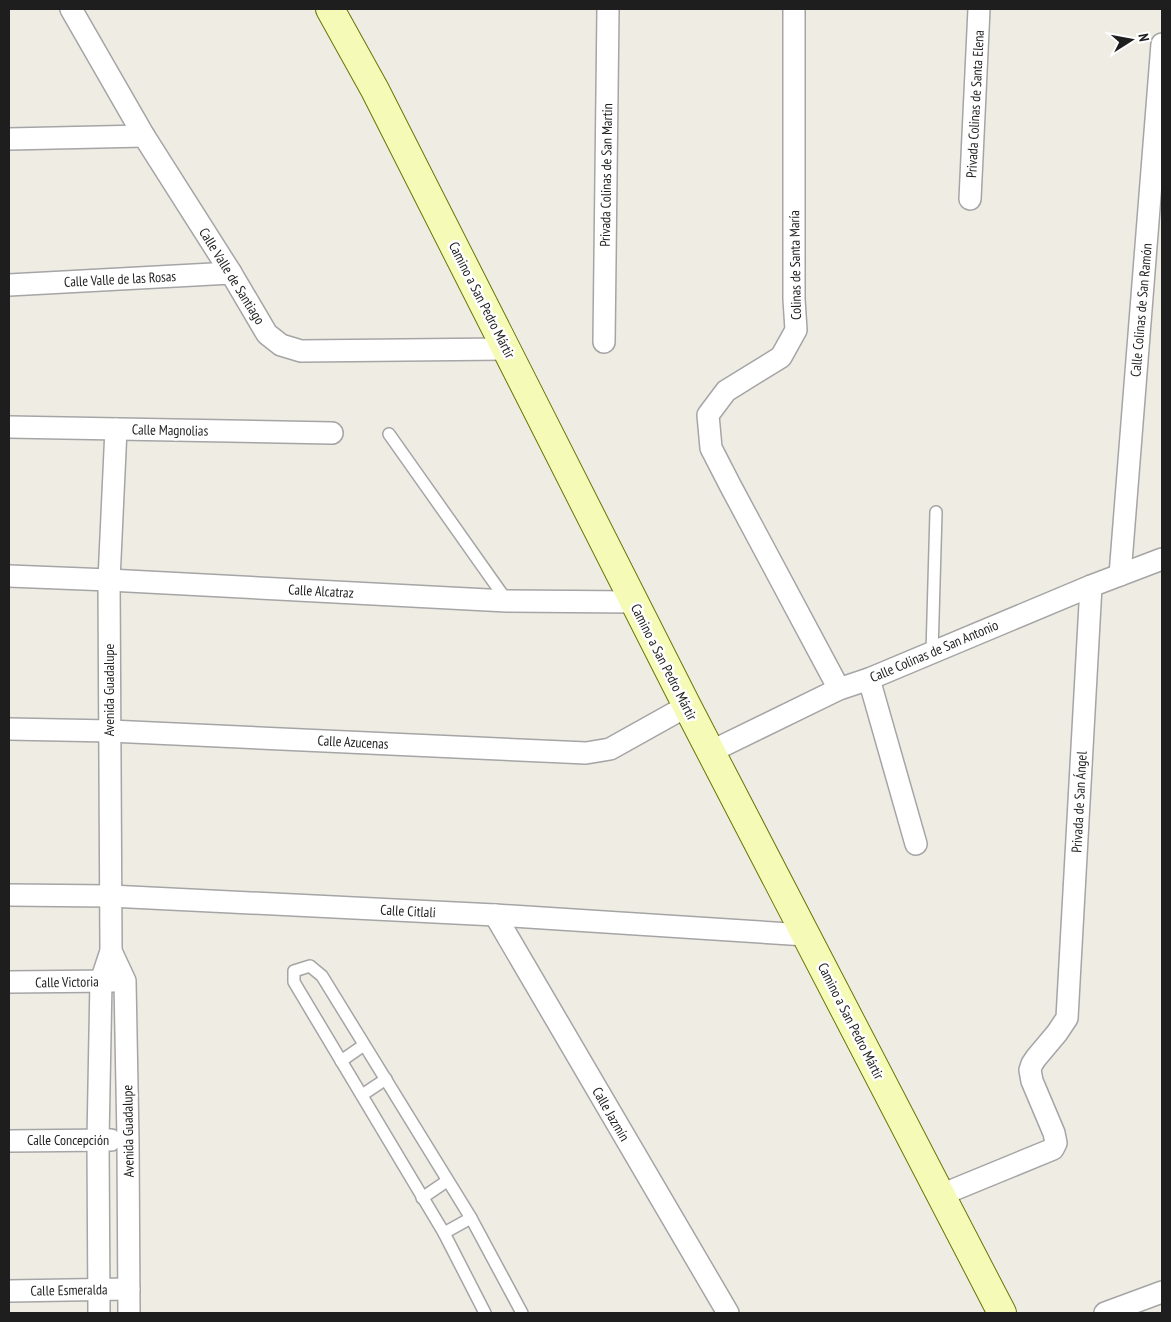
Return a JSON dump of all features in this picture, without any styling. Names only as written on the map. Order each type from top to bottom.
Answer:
[{"type":"street","name":"Calle Valle de Santiago","points":[[71,9],[144,136],[231,273],[267,334],[281,345],[301,351],[506,349]]},
{"type":"street","name":"Camino a San Pedro Mártir","points":[[330,9],[375,90],[710,752],[1002,1313]]},
{"type":"street","name":"Privada Colinas de San Martin","points":[[604,342],[608,9]]},
{"type":"street","name":"Colinas de Santa María","points":[[794,9],[794,299],[796,330],[781,357],[726,392],[708,415],[712,448],[839,689]]},
{"type":"street","name":"Privada Colinas de Santa Elena","points":[[970,199],[979,9]]},
{"type":"street","name":"Calle Colinas de San Ramón","points":[[1120,575],[1162,44]]},
{"type":"street","points":[[9,139],[144,136]]},
{"type":"street","name":"Calle Valle de las Rosas","points":[[9,285],[231,273]]},
{"type":"street","name":"Calle Magnolias","points":[[9,427],[332,433]]},
{"type":"street","name":"Avenida Guadalupe","points":[[98,1313],[98,1140],[101,981],[110,951],[109,580],[116,429]]},
{"type":"street","name":"Calle Colinas de San Antonio","points":[[710,752],[839,689],[869,679],[1091,586],[1162,559]]},
{"type":"street","name":"Calle Alcatraz","points":[[9,576],[507,601],[634,602]]},
{"type":"street","name":"Privada de San Ángel","points":[[941,1195],[1053,1149],[1056,1143],[1054,1133],[1032,1081],[1030,1070],[1036,1058],[1067,1018],[1091,586]]},
{"type":"street","points":[[869,679],[916,844]]},
{"type":"street","name":"Calle Azucenas","points":[[9,729],[110,731],[586,753],[610,749],[687,706]]},
{"type":"street","name":"Calle Citlali","points":[[9,895],[110,896],[495,915],[806,935]]},
{"type":"street","name":"Calle Jazmín","points":[[495,915],[728,1313]]},
{"type":"street","name":"Avenida Guadalupe","points":[[110,951],[125,981],[129,1313]]},
{"type":"street","name":"Calle Victoria","points":[[9,982],[125,981]]},
{"type":"street","name":"Calle Concepción","points":[[9,1141],[128,1140]]},
{"type":"street","name":"Calle Esmeralda","points":[[9,1291],[129,1289]]},
{"type":"street","points":[[1105,1313],[1162,1292]]},
{"type":"lane","points":[[389,434],[507,601]]},
{"type":"lane","points":[[932,653],[936,512]]},
{"type":"lane","points":[[485,1313],[444,1233],[294,982],[294,971],[310,966],[322,976],[471,1218],[522,1313]]},
{"type":"lane","points":[[341,1061],[364,1045]]},
{"type":"lane","points":[[362,1095],[386,1079]]},
{"type":"lane","points":[[422,1198],[447,1181]]},
{"type":"lane","points":[[444,1233],[471,1218]]}]
